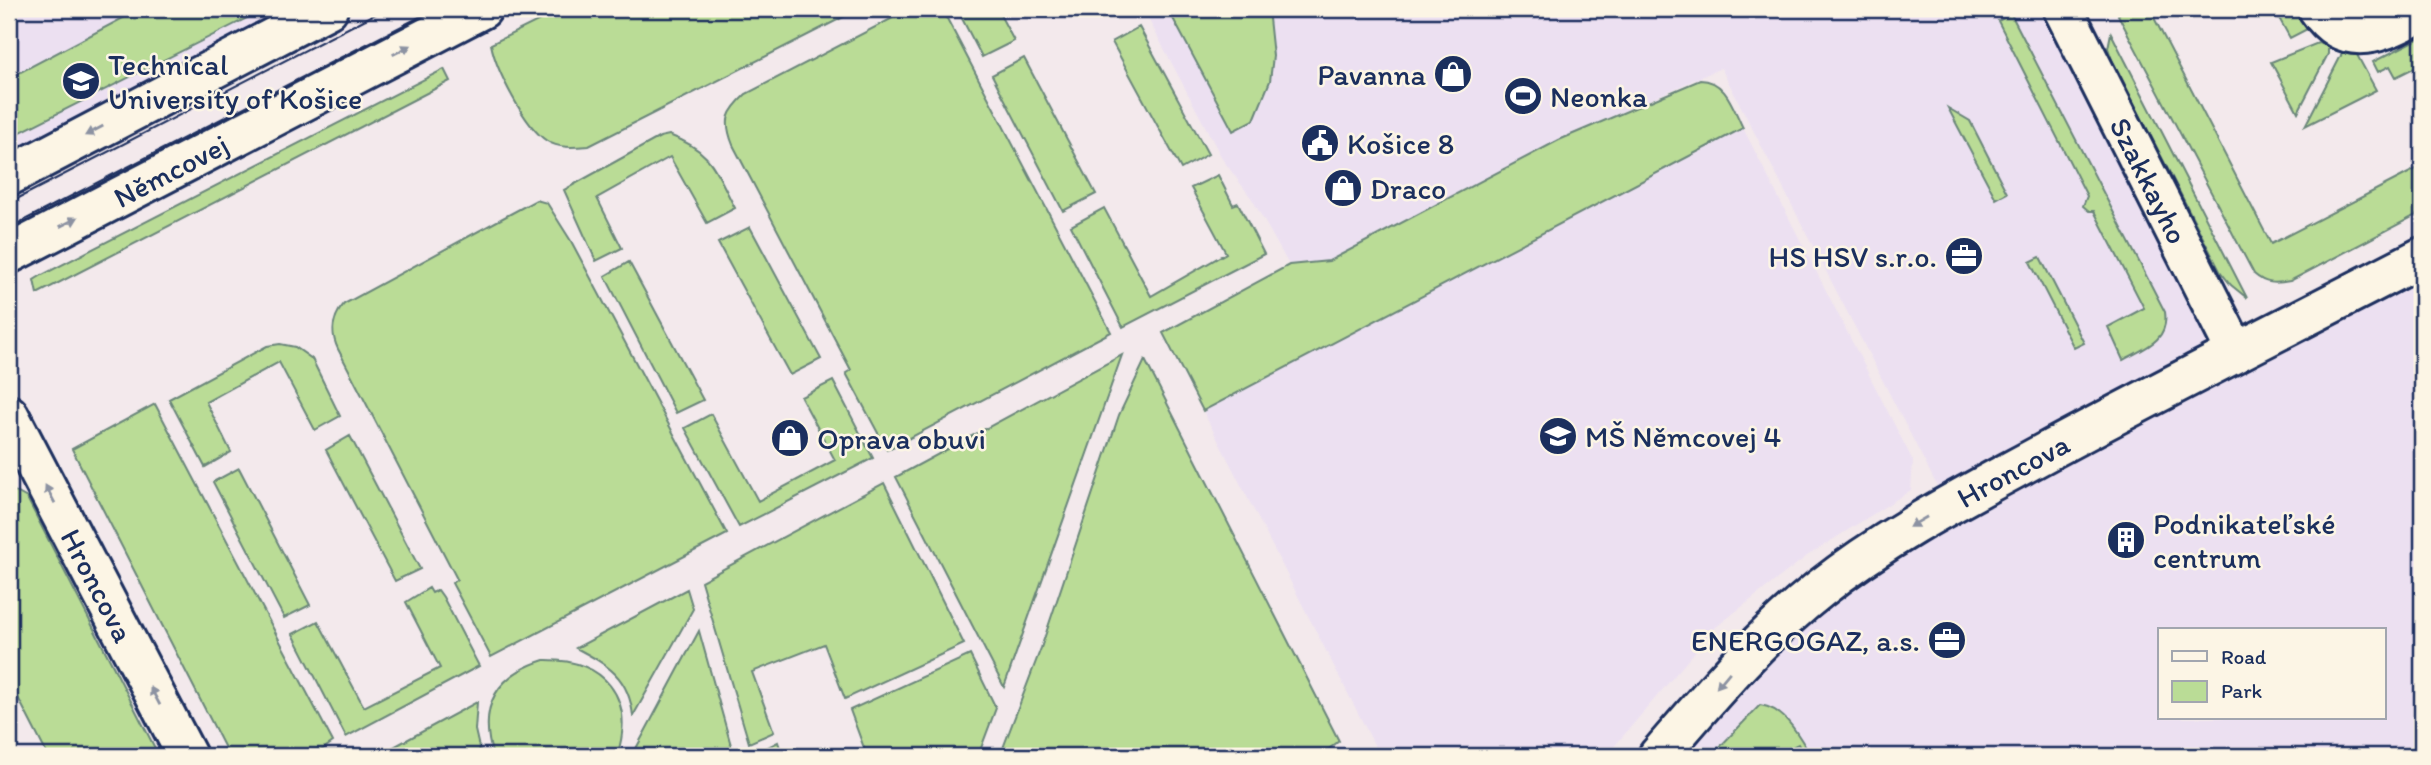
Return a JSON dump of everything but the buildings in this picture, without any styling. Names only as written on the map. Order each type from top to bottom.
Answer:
[{"type":"street","points":[[9,176],[328,9]]},
{"type":"street","name":"Němcovej","points":[[9,254],[482,9]]},
{"type":"street","points":[[2318,9],[2331,25],[2342,32],[2356,35],[2380,32],[2422,12]]},
{"type":"street","name":"Szakkayho","points":[[2070,11],[2236,352]]},
{"type":"street","name":"Hroncova","points":[[1658,756],[1734,667],[1774,627],[1822,587],[1901,533],[1974,490],[2422,257]]},
{"type":"street","name":"Hroncova","points":[[9,415],[187,756]]},
{"type":"shaded area","name":"Technical University of Košice","points":[[9,9],[300,9],[9,152]]},
{"type":"shaded area","points":[[1143,9],[2082,9],[2236,352],[2422,257],[2422,756],[1658,756],[1712,693],[1947,505],[1721,68],[1559,140],[1329,261],[1289,265],[1252,199],[1223,160]]},
{"type":"shaded area","name":"MŠ Němcovej 4","points":[[1743,128],[1913,461],[1911,490],[1807,556],[1716,627],[1606,756],[1380,756],[1203,411]]},
{"type":"green space","points":[[140,9],[265,9],[9,138],[9,78]]},
{"type":"green space","points":[[562,9],[859,9],[589,146],[573,147],[552,144],[530,124],[505,82],[491,44]]},
{"type":"green space","points":[[910,9],[942,9],[1111,332],[887,450],[846,373],[851,370],[733,145],[728,123],[731,111],[746,94]]},
{"type":"green space","points":[[957,9],[997,9],[1014,41],[982,57]]},
{"type":"green space","points":[[1168,9],[1268,9],[1273,56],[1270,81],[1254,120],[1233,131]]},
{"type":"green space","points":[[2123,9],[2152,9],[2150,10],[2271,244],[2422,166],[2422,212],[2290,281],[2280,283],[2262,280],[2254,274],[2118,15]]},
{"type":"green space","points":[[2274,9],[2304,9],[2313,26],[2290,38]]},
{"type":"green space","points":[[2011,14],[2165,312],[2165,322],[2159,337],[2123,360],[2108,327],[2144,308],[2094,211],[2083,206],[2087,196],[1998,21]]},
{"type":"green space","points":[[1139,27],[1208,154],[1181,169],[1112,42]]},
{"type":"green space","points":[[2111,33],[2247,298],[2231,285],[2220,271],[2112,60],[2108,48]]},
{"type":"green space","points":[[2422,37],[2422,64],[2396,77],[2390,66],[2378,72],[2373,62]]},
{"type":"green space","points":[[2349,40],[2376,90],[2305,126]]},
{"type":"green space","points":[[2318,43],[2328,46],[2328,54],[2298,112],[2271,62]]},
{"type":"green space","points":[[1024,58],[1096,194],[1063,211],[992,75]]},
{"type":"green space","points":[[444,69],[450,81],[37,294],[34,280],[42,275]]},
{"type":"green space","points":[[1700,80],[1716,85],[1728,96],[1743,128],[1203,411],[1163,333],[1289,265],[1329,261],[1559,140]]},
{"type":"green space","points":[[1948,108],[1970,121],[2007,193],[1996,199]]},
{"type":"green space","points":[[669,135],[684,141],[704,155],[717,172],[735,208],[707,223],[670,157],[597,198],[622,248],[596,261],[564,190],[660,137]]},
{"type":"green space","points":[[1218,175],[1233,205],[1238,203],[1264,254],[1123,327],[1071,226],[1104,208],[1151,296],[1226,253],[1191,188]]},
{"type":"green space","points":[[536,200],[547,203],[571,241],[727,534],[491,657],[452,583],[457,579],[338,349],[334,325],[344,304]]},
{"type":"green space","points":[[750,227],[821,359],[790,375],[718,243]]},
{"type":"green space","points":[[2040,257],[2084,343],[2074,348],[2030,262]]},
{"type":"green space","points":[[629,262],[703,400],[676,413],[605,276]]},
{"type":"green space","points":[[280,344],[295,347],[312,359],[340,416],[315,430],[279,362],[206,402],[231,452],[205,467],[169,399],[267,346]]},
{"type":"green space","points":[[1122,355],[1004,687],[896,477]]},
{"type":"green space","points":[[1145,360],[1339,741],[1320,756],[1000,756],[1041,648],[1119,415]]},
{"type":"green space","points":[[833,381],[873,458],[739,527],[685,428],[711,414],[758,501],[835,460],[801,397]]},
{"type":"green space","points":[[155,404],[333,742],[313,756],[229,756],[72,449]]},
{"type":"green space","points":[[350,436],[420,569],[395,581],[326,450]]},
{"type":"green space","points":[[239,468],[310,605],[284,618],[213,482]]},
{"type":"green space","points":[[884,483],[964,644],[845,699],[824,644],[752,672],[774,732],[749,743],[701,581]]},
{"type":"green space","points":[[9,488],[27,498],[159,756],[48,756],[9,680]]},
{"type":"green space","points":[[429,588],[432,593],[438,590],[443,597],[479,666],[346,737],[293,634],[318,621],[364,707],[440,668],[406,602]]},
{"type":"green space","points":[[687,589],[693,609],[633,716],[622,682],[598,660],[576,648]]},
{"type":"green space","points":[[699,631],[734,756],[632,756]]},
{"type":"green space","points":[[970,655],[996,708],[978,756],[867,756],[850,710]]},
{"type":"green space","points":[[544,660],[565,661],[583,666],[598,674],[610,686],[618,699],[622,716],[622,735],[617,756],[493,756],[488,722],[495,695],[514,674]]},
{"type":"green space","points":[[477,702],[475,730],[481,756],[377,756]]},
{"type":"green space","points":[[1760,705],[1777,711],[1784,717],[1811,756],[1804,756],[1798,744],[1774,756],[1711,756]]},
{"type":"green space","points":[[778,742],[783,756],[754,756],[754,754]]},
{"type":"tram line","points":[[9,203],[385,9]]},
{"type":"tram line","points":[[9,228],[435,9]]},
{"type":"place","name":"Pavanna","points":[[1453,74]]},
{"type":"place","name":"Technical University of Košice","points":[[81,81]]},
{"type":"place","name":"Neonka","points":[[1523,96]]},
{"type":"place","name":"Košice 8","points":[[1320,143]]},
{"type":"place","name":"Draco","points":[[1343,188]]},
{"type":"place","name":"HS HSV s.r.o.","points":[[1964,256]]},
{"type":"place","name":"MŠ Němcovej 4","points":[[1558,436]]},
{"type":"place","name":"Oprava obuvi","points":[[790,438]]},
{"type":"place","name":"Podnikateľské centrum","points":[[2126,540]]},
{"type":"place","name":"ENERGOGAZ, a.s.","points":[[1947,640]]}]
